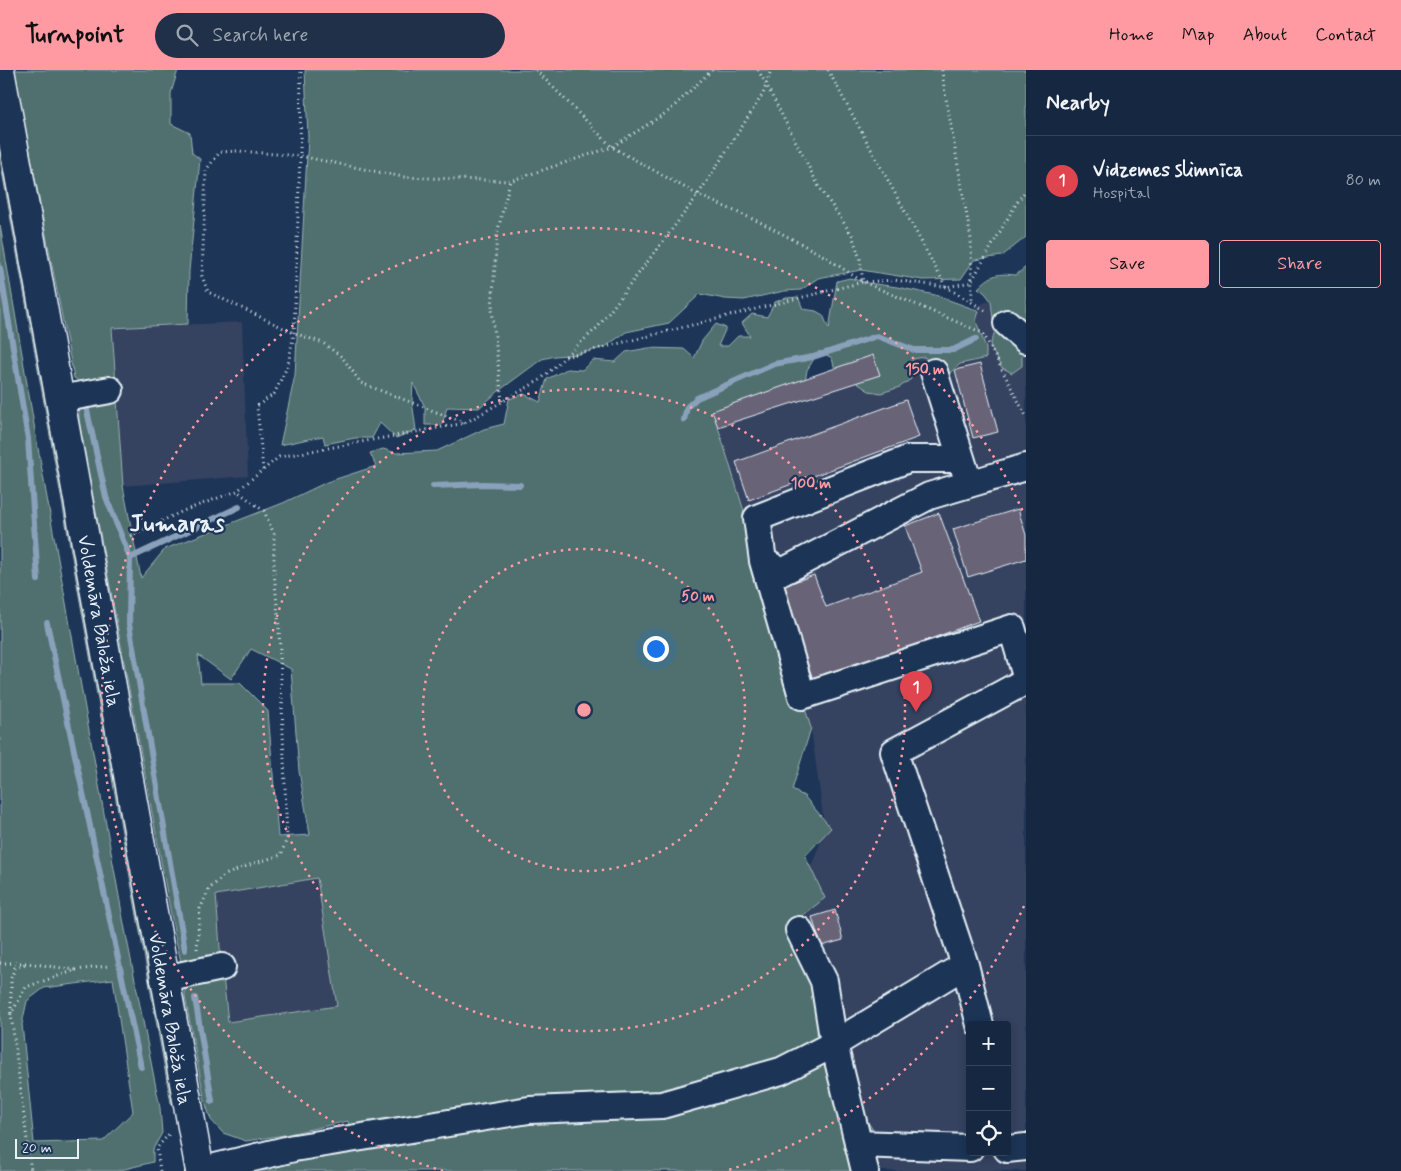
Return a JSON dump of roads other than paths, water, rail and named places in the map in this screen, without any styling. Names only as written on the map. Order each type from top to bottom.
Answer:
[{"type":"main road","name":"Voldemāra Baloža iela","points":[[0,70],[199,1171]]},
{"type":"street","points":[[934,372],[969,484]]},
{"type":"street","points":[[60,400],[110,390]]},
{"type":"street","points":[[961,459],[908,459],[757,518],[763,562],[802,696],[1012,628],[1026,676]]},
{"type":"street","points":[[763,562],[782,572],[929,496],[1026,467]]},
{"type":"street","points":[[979,1021],[965,965],[894,752],[1026,681]]},
{"type":"street","points":[[799,930],[824,981],[834,1044],[865,1171]]},
{"type":"street","points":[[199,1171],[294,1148],[529,1110],[662,1105],[781,1071],[834,1044],[965,965]]},
{"type":"street","points":[[164,979],[212,969]]},
{"type":"street","points":[[858,1144],[966,1148]]},
{"type":"waterway","points":[[0,268],[28,439],[38,580]]},
{"type":"waterway","points":[[684,420],[687,407],[697,398],[774,364],[813,357],[877,336],[914,350],[953,350],[976,339]]},
{"type":"waterway","points":[[86,406],[106,497],[130,558],[129,624],[185,950]]},
{"type":"waterway","points":[[433,486],[520,485]]},
{"type":"waterway","points":[[130,558],[239,507]]},
{"type":"waterway","points":[[47,623],[141,1067]]},
{"type":"waterway","points":[[195,998],[212,1101]]},
{"type":"place","name":"Vidzemes slimnīca","points":[[916,712]]},
{"type":"district","name":"Jumaras","points":[[177,523]]}]
